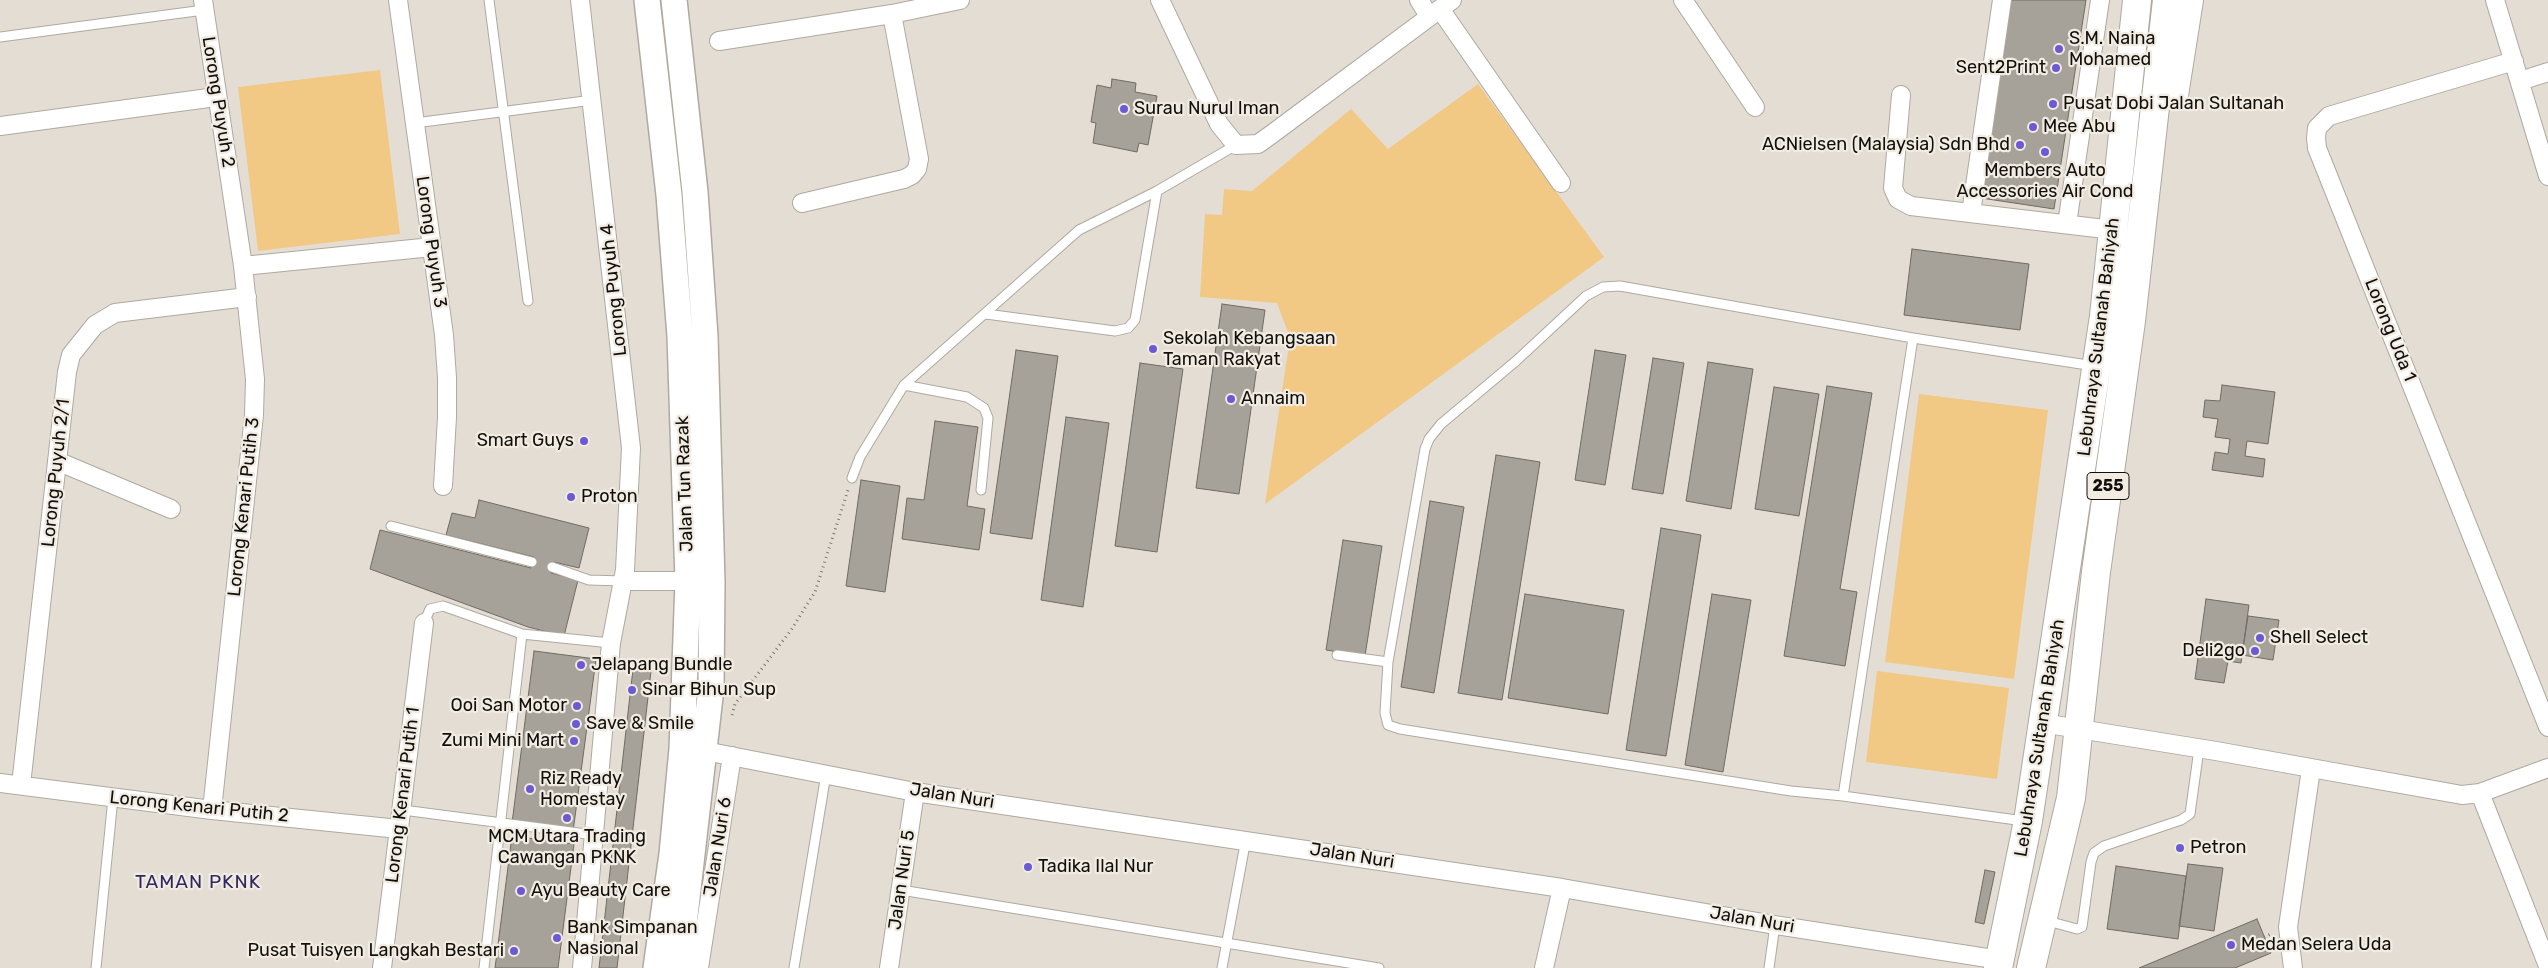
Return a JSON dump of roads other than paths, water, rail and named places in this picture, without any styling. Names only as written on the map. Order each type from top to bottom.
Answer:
[{"type":"main road","name":"Jalan Tun Razak","points":[[647,0],[670,195],[680,336],[688,581],[682,750],[672,854],[656,968]]},
{"type":"main road","name":"Jalan Tun Razak","points":[[674,0],[695,192],[705,336],[712,582],[711,688],[679,968]]},
{"type":"main road","points":[[2104,316],[2105,230],[2121,46],[2121,0]]},
{"type":"main road","name":"Lebuhraya Sultanah Bahiyah","points":[[1999,964],[2028,821],[2097,366],[2104,316],[2137,0]]},
{"type":"main road","name":"Lebuhraya Sultanah Bahiyah","points":[[2031,968],[2044,920],[2071,798],[2096,572],[2132,321],[2167,0]]},
{"type":"main road","points":[[2132,321],[2166,150],[2189,0]]},
{"type":"street","name":"Lorong Puyuh 3","points":[[398,0],[448,378],[443,486]]},
{"type":"street","name":"Lorong Puyuh 4","points":[[580,0],[593,100],[631,448],[623,581],[611,643],[582,968]]},
{"type":"street","points":[[719,41],[892,14],[960,0]]},
{"type":"street","points":[[1160,0],[1219,124],[1236,145],[1258,144],[1440,8]]},
{"type":"street","points":[[1418,0],[1440,8],[1561,183]]},
{"type":"street","points":[[1683,0],[1755,107]]},
{"type":"street","points":[[1971,213],[2002,0]]},
{"type":"street","points":[[2067,224],[2100,0]]},
{"type":"street","points":[[2495,0],[2548,176]]},
{"type":"street","name":"Lorong Puyuh 2","points":[[203,5],[233,204]]},
{"type":"street","points":[[802,203],[904,179],[912,175],[917,169],[918,159],[892,14]]},
{"type":"street","name":"Lorong Uda 1","points":[[2514,61],[2329,116],[2317,128],[2316,138],[2317,148],[2548,727]]},
{"type":"street","points":[[2520,81],[2548,72]]},
{"type":"street","points":[[1901,95],[1893,188],[1898,199],[1911,206],[2105,230]]},
{"type":"street","points":[[0,126],[216,97]]},
{"type":"street","name":"Lorong Kenari Putih 3","points":[[212,810],[254,415],[255,379],[243,266],[233,204]]},
{"type":"street","points":[[243,266],[432,247]]},
{"type":"street","name":"Lorong Puyuh 2/1","points":[[21,786],[67,372],[71,354],[95,325],[114,313],[246,297]]},
{"type":"street","points":[[57,461],[171,509]]},
{"type":"street","points":[[623,581],[688,581]]},
{"type":"street","name":"Lorong Kenari Putih 1","points":[[382,968],[403,810],[424,623]]},
{"type":"street","points":[[2042,723],[2462,795],[2480,793],[2548,768]]},
{"type":"street","name":"Jalan Nuri","points":[[705,751],[915,792],[1246,839],[1562,888],[1999,964]]},
{"type":"street","name":"Jalan Nuri 6","points":[[699,968],[732,756]]},
{"type":"street","points":[[2293,968],[2288,928],[2311,769]]},
{"type":"street","name":"Lorong Kenari Putih 2","points":[[0,783],[212,810],[399,829]]},
{"type":"street","name":"Jalan Nuri 5","points":[[889,968],[915,792]]},
{"type":"street","points":[[2480,793],[2548,966]]},
{"type":"street","points":[[1544,968],[1562,888]]},
{"type":"lane","points":[[489,0],[528,301]]},
{"type":"lane","points":[[0,36],[203,5]]},
{"type":"lane","points":[[415,123],[593,100]]},
{"type":"lane","points":[[852,478],[864,450],[904,385],[1079,230],[1157,191],[1236,145]]},
{"type":"lane","points":[[986,314],[1115,331],[1128,328],[1136,320],[1157,191]]},
{"type":"lane","points":[[2028,821],[1843,796],[1791,791],[1400,730],[1388,725],[1384,713],[1388,662],[1424,449],[1430,438],[1441,424],[1516,361],[1586,296],[1603,287],[1620,286],[1913,338],[2097,366]]},
{"type":"lane","points":[[1843,796],[1913,338]]},
{"type":"lane","points":[[904,385],[967,396],[984,408],[988,418],[981,490]]},
{"type":"lane","points":[[390,526],[532,562]]},
{"type":"lane","points":[[552,567],[589,580],[623,581]]},
{"type":"lane","points":[[424,623],[430,608],[443,606],[522,634],[611,643]]},
{"type":"lane","points":[[484,968],[522,634]]},
{"type":"lane","points":[[1337,655],[1388,662]]},
{"type":"lane","points":[[2044,920],[2077,929],[2082,927],[2091,862],[2094,853],[2104,846],[2181,820],[2190,814],[2199,749]]},
{"type":"lane","points":[[794,968],[826,774]]},
{"type":"lane","points":[[96,968],[113,798]]},
{"type":"lane","points":[[403,810],[594,835]]},
{"type":"lane","points":[[1222,968],[1246,839]]},
{"type":"lane","points":[[901,890],[1379,968]]},
{"type":"lane","points":[[1769,968],[1775,925]]},
{"type":"place","name":"S.M. Naina Mohamed","points":[[2059,49]]},
{"type":"place","name":"Sent2Print","points":[[2056,68]]},
{"type":"place","name":"Pusat Dobi Jalan Sultanah","points":[[2053,104]]},
{"type":"place","name":"Surau Nurul Iman","points":[[1124,109]]},
{"type":"place","name":"Mee Abu","points":[[2033,127]]},
{"type":"place","name":"ACNielsen (Malaysia) Sdn Bhd","points":[[2020,145]]},
{"type":"place","name":"Members Auto Accessories Air Cond","points":[[2045,152]]},
{"type":"place","name":"Sekolah Kebangsaan Taman Rakyat","points":[[1153,349]]},
{"type":"place","name":"Annaim","points":[[1231,399]]},
{"type":"place","name":"Smart Guys","points":[[584,441]]},
{"type":"place","name":"Proton","points":[[571,497]]},
{"type":"place","name":"Shell Select","points":[[2260,638]]},
{"type":"place","name":"Deli2go","points":[[2255,651]]},
{"type":"place","name":"Jelapang Bundle","points":[[581,665]]},
{"type":"place","name":"Sinar Bihun Sup","points":[[632,690]]},
{"type":"place","name":"Ooi San Motor","points":[[577,706]]},
{"type":"place","name":"Save & Smile","points":[[576,724]]},
{"type":"place","name":"Zumi Mini Mart","points":[[574,741]]},
{"type":"place","name":"Riz Ready Homestay","points":[[530,789]]},
{"type":"place","name":"MCM Utara Trading Cawangan PKNK","points":[[567,818]]},
{"type":"place","name":"Petron","points":[[2180,848]]},
{"type":"place","name":"Tadika Ilal Nur","points":[[1028,867]]},
{"type":"place","name":"Ayu Beauty Care","points":[[521,891]]},
{"type":"place","name":"Bank Simpanan Nasional","points":[[557,938]]},
{"type":"place","name":"Medan Selera Uda","points":[[2231,945]]},
{"type":"place","name":"Pusat Tuisyen Langkah Bestari","points":[[514,951]]},
{"type":"district","name":"TAMAN PKNK","points":[[198,883]]}]
